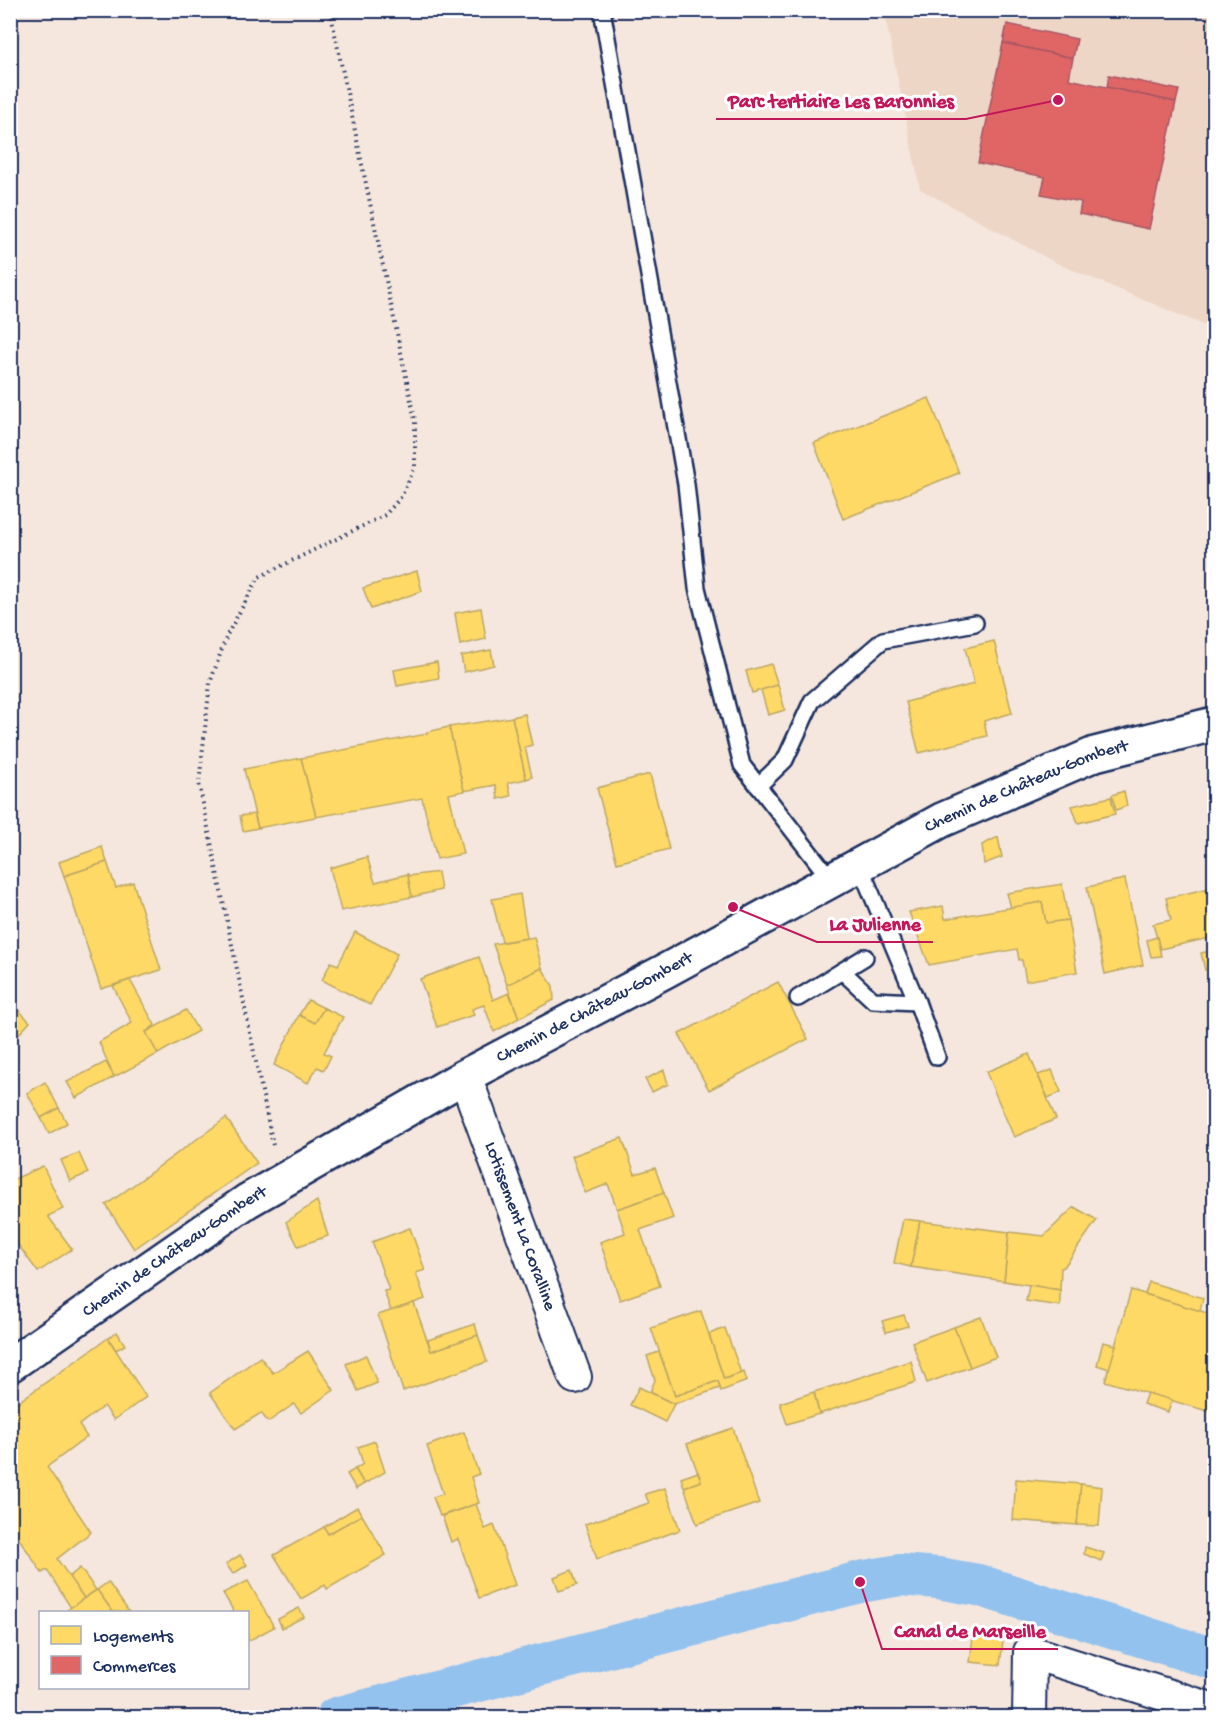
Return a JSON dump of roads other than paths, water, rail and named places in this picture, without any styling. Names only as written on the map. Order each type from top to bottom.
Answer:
[{"type":"street","name":"Chemin de Château-Gombert","points":[[10,1365],[248,1201],[280,1182],[465,1076],[942,820],[1095,754],[1215,724]]},
{"type":"street","name":"Lotissement La Coralline","points":[[465,1076],[575,1377]]},
{"type":"street","points":[[1029,1718],[1030,1652],[1215,1710]]},
{"type":"lane","points":[[603,10],[686,484],[697,588],[742,765],[832,881]]},
{"type":"lane","points":[[758,786],[785,760],[812,701],[884,640],[975,623]]},
{"type":"lane","points":[[860,864],[917,1002],[937,1057]]},
{"type":"lane","points":[[798,998],[865,957]]},
{"type":"lane","points":[[842,971],[873,1000],[917,1002]]},
{"type":"waterway","points":[[336,1718],[860,1582],[900,1575],[938,1578],[978,1585],[1214,1659]]},
{"type":"place","name":"Parc tertiaire Les Baronnies","points":[[1058,100]]},
{"type":"place","name":"La Julienne","points":[[733,907]]},
{"type":"place","name":"Canal de Marseille","points":[[860,1582]]}]
